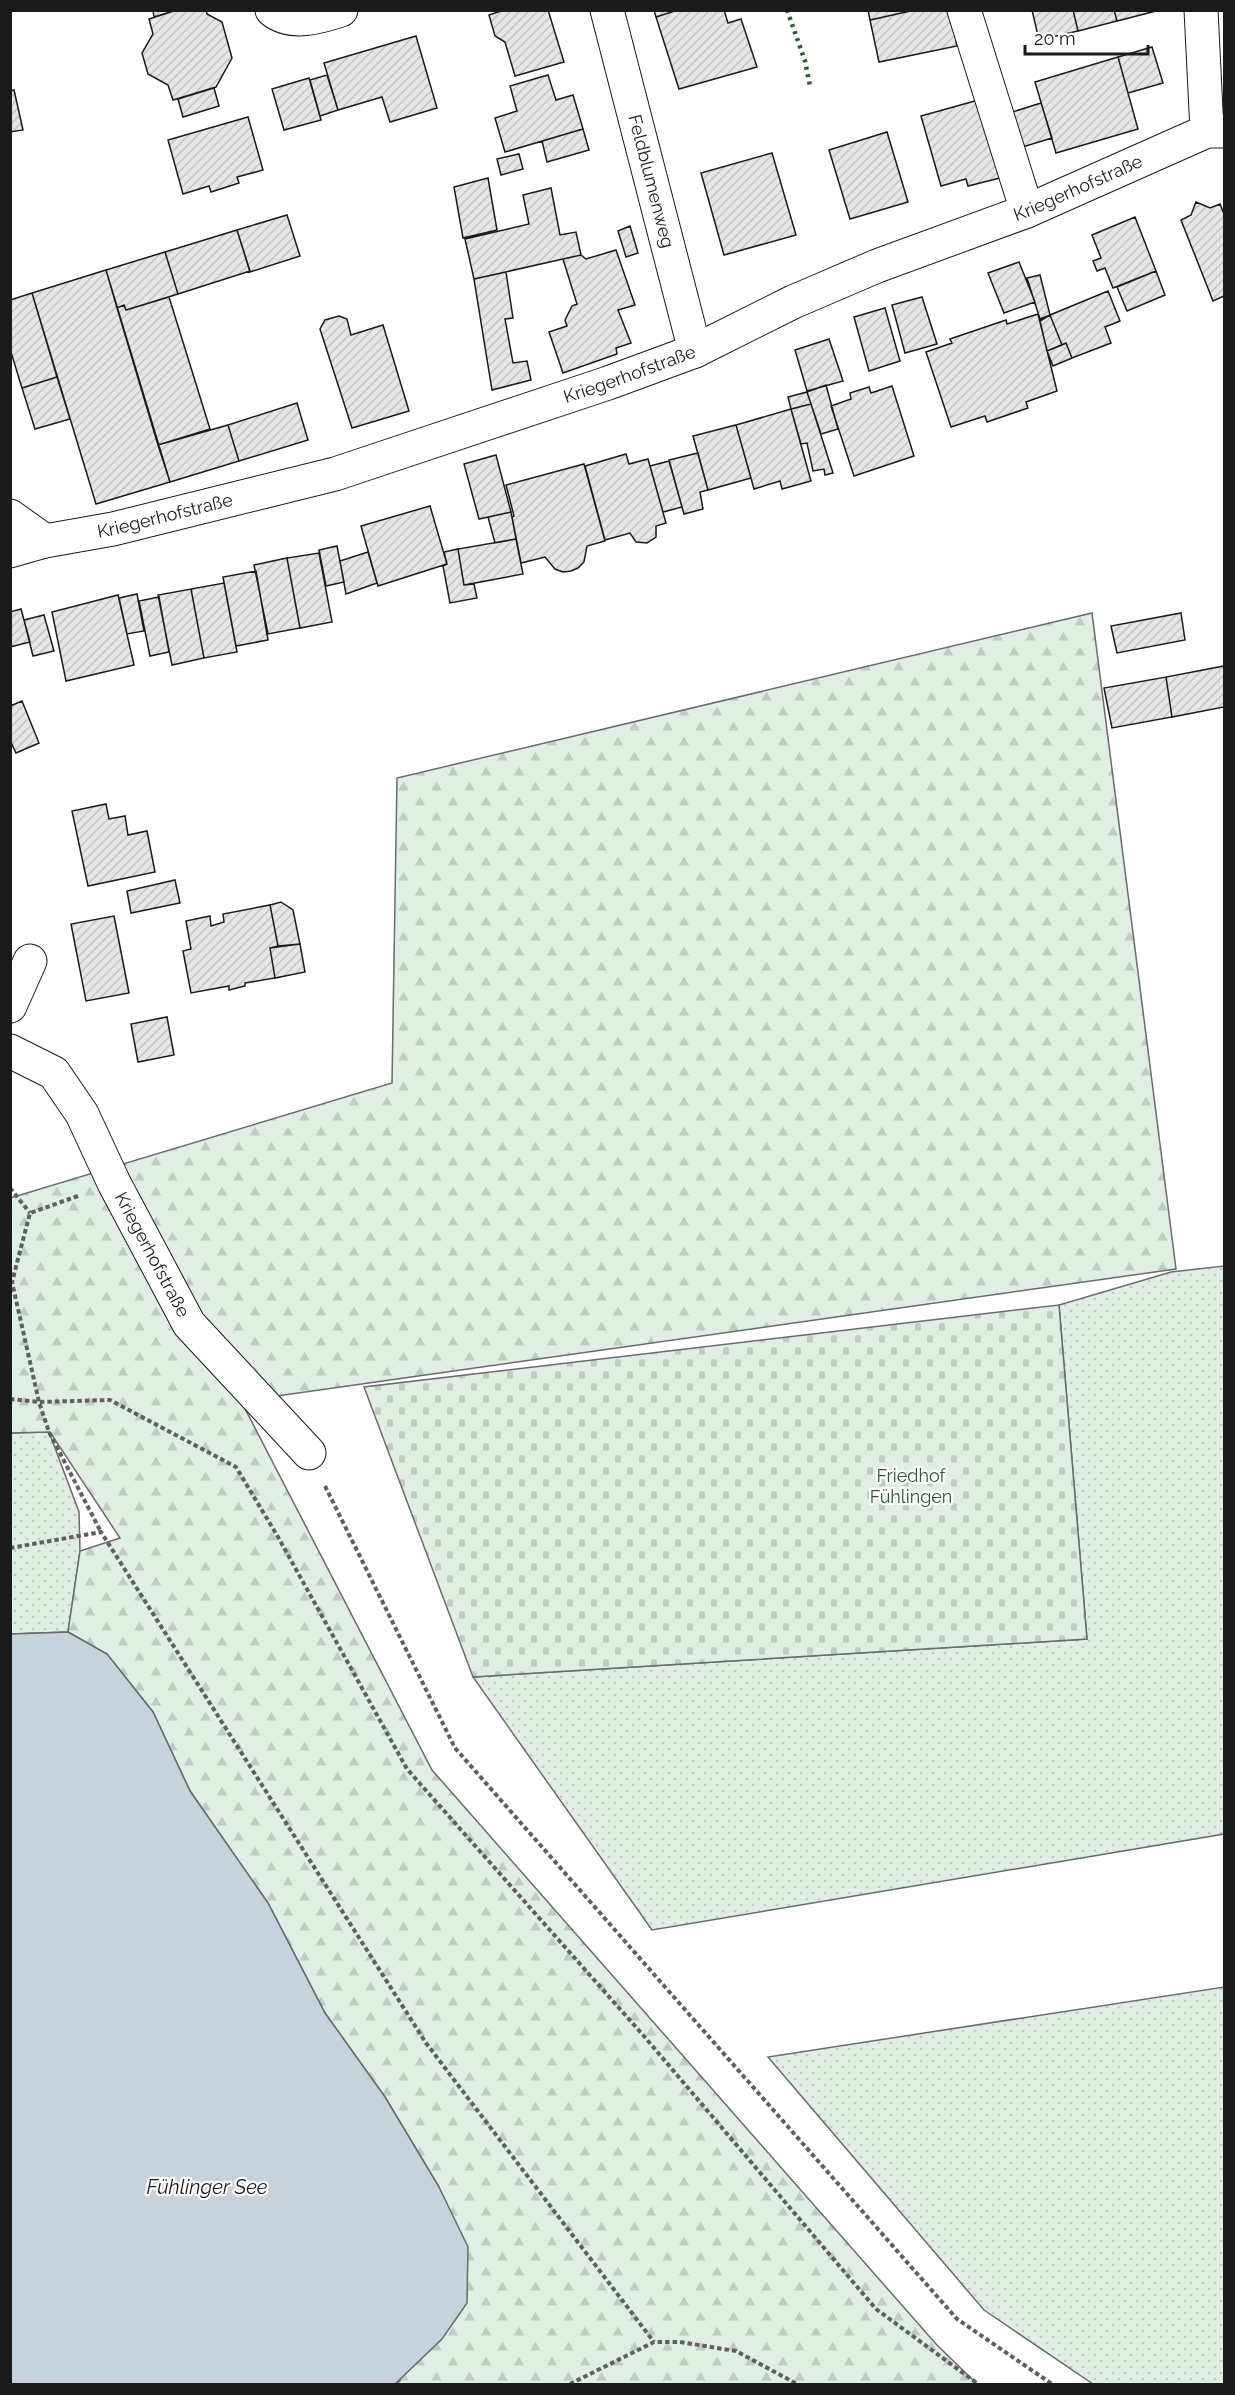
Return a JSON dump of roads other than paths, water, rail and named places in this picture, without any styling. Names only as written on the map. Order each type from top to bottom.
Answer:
[{"type":"street","points":[[272,10],[281,18],[316,18],[342,10]]},
{"type":"street","name":"Feldblumenweg","points":[[608,10],[695,351]]},
{"type":"street","points":[[964,10],[1027,211]]},
{"type":"street","points":[[1201,10],[1216,131]]},
{"type":"street","name":"Kriegerhofstraße","points":[[10,551],[45,541],[113,529],[335,474],[608,383],[695,351],[794,302],[877,266],[1027,211],[1216,131]]},
{"type":"street","points":[[10,516],[45,541]]},
{"type":"street","points":[[10,1006],[30,961]]},
{"type":"street","name":"Kriegerhofstraße","points":[[10,1051],[54,1073],[82,1114],[114,1183],[189,1324],[309,1454]]},
{"type":"water","name":"Fühlinger See","points":[[68,1632],[107,1654],[153,1712],[190,1791],[268,1903],[325,2013],[385,2097],[439,2187],[468,2247],[467,2303],[442,2339],[395,2384],[11,2384],[11,1634]]},
{"type":"park label","name":"Friedhof Fühlingen","points":[[911,1486]]}]
